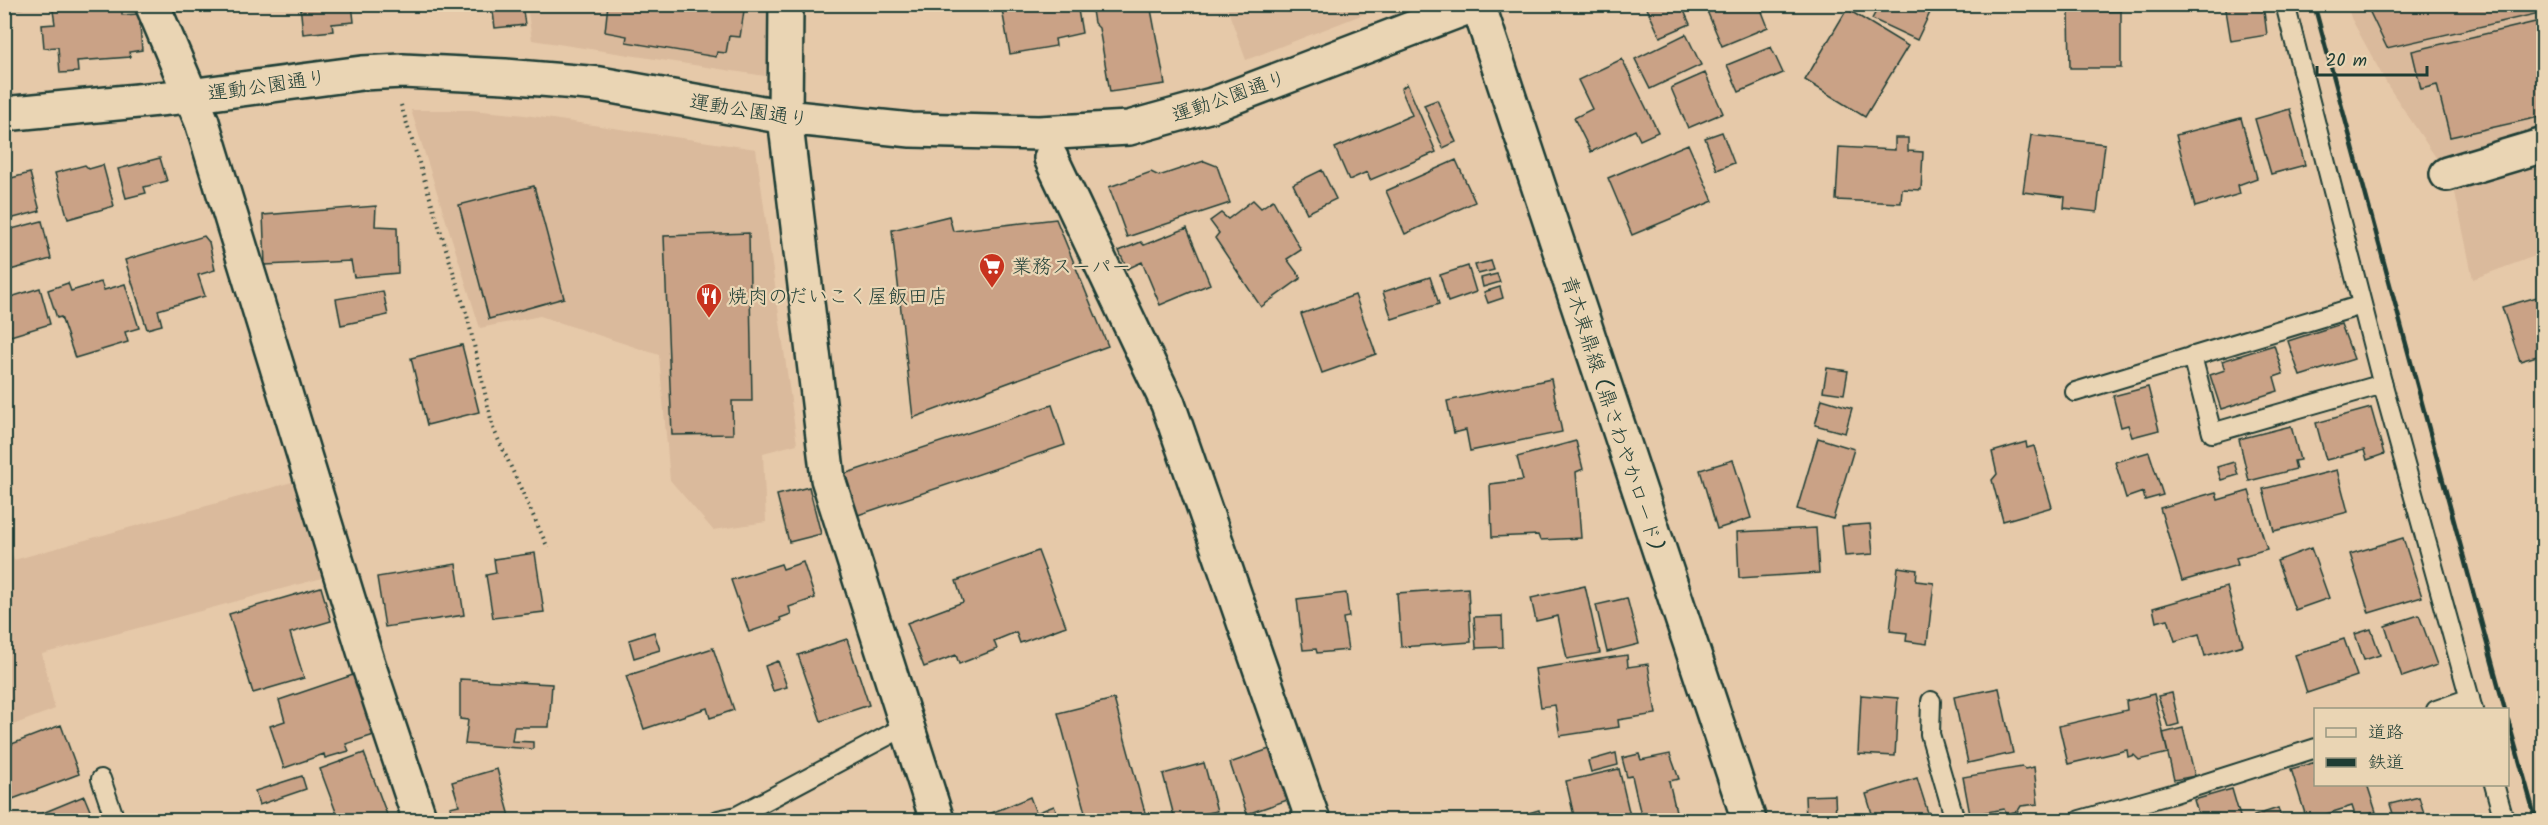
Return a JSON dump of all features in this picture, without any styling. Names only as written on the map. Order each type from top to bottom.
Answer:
[{"type":"street","points":[[152,4],[189,96],[202,122],[368,664],[420,820]]},
{"type":"street","points":[[786,4],[785,117],[828,478],[937,820]]},
{"type":"street","name":"運動公園通り","points":[[4,114],[189,96],[362,73],[403,71],[600,84],[785,117],[911,130],[1039,133],[1129,128],[1212,105],[1477,4]]},
{"type":"street","name":"青木東鼎線 (鼎さわやかロード)","points":[[1477,4],[1749,820]]},
{"type":"street","points":[[2447,174],[2544,145]]},
{"type":"street","points":[[1051,158],[1168,404],[1313,820]]},
{"type":"lane","points":[[2285,4],[2362,305],[2471,704],[2448,708]]},
{"type":"lane","points":[[2075,392],[2362,305]]},
{"type":"lane","points":[[2192,356],[2212,433],[2383,384]]},
{"type":"lane","points":[[1931,701],[1930,734],[1955,820]]},
{"type":"lane","points":[[718,820],[737,816],[906,726]]},
{"type":"lane","points":[[2080,820],[2172,794],[2314,749]]},
{"type":"lane","points":[[101,779],[115,820]]},
{"type":"lane","points":[[2495,786],[2504,820]]},
{"type":"path","points":[[403,71],[400,100],[468,319],[492,428],[548,548]]},
{"type":"shaded area","points":[[1226,4],[1387,5],[1246,60]]},
{"type":"shaded area","points":[[527,5],[770,5],[765,76],[532,40]]},
{"type":"shaded area","points":[[2347,5],[2543,5],[2543,253],[2473,279],[2453,183],[2388,86],[2351,18]]},
{"type":"shaded area","points":[[411,110],[471,110],[525,115],[756,149],[797,444],[763,453],[766,522],[713,530],[670,480],[659,355],[540,316],[480,328]]},
{"type":"shaded area","points":[[292,482],[322,578],[42,654],[55,709],[5,728],[5,535],[14,560]]},
{"type":"building","points":[[8,4],[43,4],[43,5],[9,9]]},
{"type":"building","points":[[52,4],[122,4],[122,15],[139,14],[142,50],[129,52],[130,57],[77,61],[78,72],[60,73],[58,47],[44,48],[42,25],[55,24]]},
{"type":"building","points":[[300,4],[352,4],[354,22],[332,24],[333,31],[303,34]]},
{"type":"building","points":[[492,4],[522,4],[525,25],[495,28]]},
{"type":"building","points":[[608,4],[638,7],[638,4],[745,4],[740,37],[729,36],[726,53],[717,52],[716,57],[626,42],[627,36],[605,32]]},
{"type":"building","points":[[1001,4],[1077,4],[1082,33],[1055,39],[1056,46],[1010,54]]},
{"type":"building","points":[[1091,4],[1150,4],[1165,84],[1110,92],[1099,28],[1094,23]]},
{"type":"building","points":[[1645,4],[1681,4],[1690,24],[1660,37]]},
{"type":"building","points":[[1704,4],[1759,4],[1768,27],[1722,46]]},
{"type":"building","points":[[1880,4],[1934,4],[1917,40],[1872,19]]},
{"type":"building","points":[[2225,4],[2263,4],[2267,35],[2231,41]]},
{"type":"building","points":[[2366,4],[2544,4],[2544,12],[2387,48]]},
{"type":"building","points":[[1847,9],[1908,46],[1865,117],[1805,80]]},
{"type":"building","points":[[2069,11],[2121,11],[2121,68],[2070,68]]},
{"type":"building","points":[[2544,20],[2544,116],[2450,137],[2437,85],[2421,89],[2412,51]]},
{"type":"building","points":[[1686,34],[1701,65],[1650,89],[1635,59]]},
{"type":"building","points":[[1771,47],[1783,73],[1739,92],[1727,65]]},
{"type":"building","points":[[1622,59],[1658,132],[1640,140],[1635,130],[1591,152],[1574,118],[1592,109],[1578,80]]},
{"type":"building","points":[[1705,73],[1723,113],[1688,128],[1671,88]]},
{"type":"building","points":[[1407,84],[1436,152],[1370,180],[1367,172],[1349,180],[1335,148],[1412,115],[1401,89]]},
{"type":"building","points":[[1437,100],[1456,142],[1443,148],[1424,105]]},
{"type":"building","points":[[2290,109],[2305,165],[2271,174],[2255,119]]},
{"type":"building","points":[[2241,118],[2257,178],[2238,185],[2240,194],[2195,207],[2176,135]]},
{"type":"building","points":[[1722,132],[1734,163],[1717,170],[1705,138]]},
{"type":"building","points":[[2031,135],[2105,144],[2097,212],[2064,208],[2065,197],[2023,192]]},
{"type":"building","points":[[1895,138],[1908,138],[1908,151],[1923,152],[1921,190],[1902,189],[1901,203],[1836,200],[1839,147],[1895,150]]},
{"type":"building","points":[[1688,144],[1713,201],[1632,235],[1608,178]]},
{"type":"building","points":[[160,158],[167,181],[144,187],[146,193],[126,198],[118,169]]},
{"type":"building","points":[[1456,160],[1475,202],[1405,234],[1386,191]]},
{"type":"building","points":[[1204,161],[1217,166],[1230,203],[1127,237],[1109,187],[1151,172],[1159,176]]},
{"type":"building","points":[[85,165],[89,169],[103,165],[114,206],[68,219],[55,173]]},
{"type":"building","points":[[1322,170],[1336,199],[1307,213],[1293,184]]},
{"type":"building","points":[[30,173],[40,211],[6,220],[4,180]]},
{"type":"building","points":[[534,186],[564,298],[489,319],[459,205]]},
{"type":"building","points":[[1253,200],[1261,208],[1273,200],[1301,250],[1287,259],[1301,278],[1261,307],[1215,238],[1219,233],[1210,221],[1221,213],[1228,219]]},
{"type":"building","points":[[376,206],[375,226],[397,227],[398,273],[354,277],[351,261],[265,265],[263,215]]},
{"type":"building","name":"業務スーパー","points":[[949,216],[953,231],[1056,219],[1108,346],[913,418],[892,230]]},
{"type":"building","points":[[42,221],[51,259],[10,270],[4,250],[4,231]]},
{"type":"building","points":[[1187,228],[1210,284],[1160,305],[1142,262],[1127,269],[1119,251],[1141,242],[1144,245]]},
{"type":"building","name":"焼肉のだいこく屋飯田店","points":[[749,233],[752,401],[732,401],[733,434],[672,435],[664,236]]},
{"type":"building","points":[[204,236],[209,242],[215,270],[198,275],[205,296],[158,310],[162,325],[147,329],[125,260]]},
{"type":"building","points":[[1491,261],[1494,270],[1478,274],[1475,265]]},
{"type":"building","points":[[1468,266],[1476,292],[1448,302],[1440,275]]},
{"type":"building","points":[[1497,274],[1500,282],[1483,287],[1481,278]]},
{"type":"building","points":[[1430,277],[1439,304],[1392,319],[1383,292]]},
{"type":"building","points":[[101,282],[104,290],[125,284],[139,328],[125,332],[128,342],[75,358],[61,317],[57,318],[48,290],[68,283],[71,291]]},
{"type":"building","points":[[1500,287],[1503,298],[1488,303],[1484,292]]},
{"type":"building","points":[[40,288],[50,324],[4,338],[4,299]]},
{"type":"building","points":[[383,291],[388,315],[341,325],[336,299]]},
{"type":"building","points":[[1355,295],[1376,354],[1322,373],[1301,314]]},
{"type":"building","points":[[2544,295],[2544,354],[2520,361],[2502,307]]},
{"type":"building","points":[[2341,324],[2354,359],[2300,376],[2288,341]]},
{"type":"building","points":[[462,345],[479,412],[427,425],[411,358]]},
{"type":"building","points":[[2274,345],[2283,374],[2274,377],[2278,391],[2221,409],[2210,375],[2225,370],[2222,361]]},
{"type":"building","points":[[1827,368],[1848,371],[1844,394],[1823,391]]},
{"type":"building","points":[[1551,379],[1562,432],[1470,451],[1466,430],[1454,433],[1447,401]]},
{"type":"building","points":[[2148,387],[2159,430],[2132,437],[2128,425],[2121,427],[2113,396]]},
{"type":"building","points":[[1822,399],[1852,408],[1845,433],[1815,425]]},
{"type":"building","points":[[1052,405],[1065,445],[852,517],[841,475]]},
{"type":"building","points":[[2371,408],[2384,454],[2367,460],[2364,450],[2326,460],[2316,423]]},
{"type":"building","points":[[2291,426],[2300,460],[2294,461],[2296,469],[2249,481],[2239,439]]},
{"type":"building","points":[[1818,438],[1854,449],[1833,519],[1797,509]]},
{"type":"building","points":[[1576,441],[1583,469],[1576,472],[1581,538],[1540,540],[1538,535],[1492,537],[1490,484],[1523,480],[1517,457]]},
{"type":"building","points":[[2026,442],[2027,448],[2034,446],[2052,507],[2003,521],[1992,480],[1997,474],[1992,452]]},
{"type":"building","points":[[2149,452],[2163,495],[2145,500],[2143,492],[2126,498],[2115,462]]},
{"type":"building","points":[[1733,460],[1751,518],[1717,529],[1700,470]]},
{"type":"building","points":[[2234,462],[2238,475],[2221,480],[2217,467]]},
{"type":"building","points":[[2337,470],[2348,512],[2274,531],[2263,489]]},
{"type":"building","points":[[809,487],[821,534],[789,542],[777,495]]},
{"type":"building","points":[[2249,491],[2267,549],[2236,558],[2238,565],[2182,581],[2160,508],[2216,492],[2218,500]]},
{"type":"building","points":[[1870,524],[1873,554],[1845,556],[1842,526]]},
{"type":"building","points":[[1816,528],[1819,573],[1739,578],[1737,532]]},
{"type":"building","points":[[2403,538],[2422,597],[2369,613],[2350,554]]},
{"type":"building","points":[[2311,548],[2329,598],[2295,610],[2277,561]]},
{"type":"building","points":[[1038,551],[1066,626],[1020,643],[1016,632],[994,641],[997,649],[959,664],[956,655],[924,667],[907,623],[963,602],[956,581]]},
{"type":"building","points":[[535,553],[544,612],[493,618],[486,575],[496,573],[494,559]]},
{"type":"building","points":[[803,562],[815,598],[789,607],[791,614],[780,618],[781,621],[749,632],[731,580],[781,564],[783,569]]},
{"type":"building","points":[[456,564],[464,615],[385,627],[377,577]]},
{"type":"building","points":[[1898,567],[1917,570],[1916,581],[1934,583],[1927,644],[1906,641],[1907,633],[1890,631]]},
{"type":"building","points":[[1585,586],[1600,653],[1567,659],[1558,616],[1536,621],[1531,598]]},
{"type":"building","points":[[321,587],[331,621],[290,633],[304,678],[253,693],[229,614]]},
{"type":"building","points":[[2227,587],[2243,645],[2205,656],[2199,634],[2175,641],[2168,619],[2156,622],[2153,608]]},
{"type":"building","points":[[1468,588],[1471,642],[1401,647],[1397,593]]},
{"type":"building","points":[[1346,593],[1349,617],[1343,618],[1348,650],[1317,653],[1316,649],[1303,650],[1297,599]]},
{"type":"building","points":[[1627,598],[1639,644],[1607,652],[1596,605]]},
{"type":"building","points":[[2419,615],[2437,665],[2402,677],[2385,626]]},
{"type":"building","points":[[1502,616],[1503,647],[1476,648],[1474,617]]},
{"type":"building","points":[[2371,629],[2380,655],[2364,660],[2355,634]]},
{"type":"building","points":[[654,632],[660,650],[634,658],[629,640]]},
{"type":"building","points":[[847,639],[869,705],[821,721],[798,655]]},
{"type":"building","points":[[2344,639],[2357,676],[2307,693],[2295,655]]},
{"type":"building","points":[[713,648],[734,710],[710,718],[707,708],[644,729],[626,676]]},
{"type":"building","points":[[1627,655],[1628,667],[1648,664],[1656,714],[1618,720],[1619,727],[1560,736],[1555,705],[1541,707],[1535,669]]},
{"type":"building","points":[[778,661],[787,687],[773,691],[765,666]]},
{"type":"building","points":[[353,675],[374,735],[346,744],[349,751],[325,758],[324,754],[284,768],[270,726],[285,721],[279,700]]},
{"type":"building","points":[[460,679],[552,684],[549,727],[514,727],[512,741],[533,742],[533,749],[465,744],[468,720],[460,719]]},
{"type":"building","points":[[1999,688],[2013,753],[1968,763],[1954,697]]},
{"type":"building","points":[[2172,693],[2179,724],[2168,727],[2158,696]]},
{"type":"building","points":[[2154,694],[2168,753],[2139,760],[2134,755],[2128,757],[2127,750],[2068,764],[2059,726],[2127,710],[2126,701]]},
{"type":"building","points":[[1861,695],[1898,698],[1895,756],[1858,754]]},
{"type":"building","points":[[1114,699],[1147,820],[1087,820],[1058,713]]},
{"type":"building","points":[[61,725],[79,774],[10,800],[4,785],[4,747]]},
{"type":"building","points":[[2183,728],[2195,776],[2174,780],[2163,733]]},
{"type":"building","points":[[1275,747],[1293,798],[1247,814],[1230,763]]},
{"type":"building","points":[[364,753],[389,820],[339,820],[320,769]]},
{"type":"building","points":[[1616,753],[1618,765],[1591,772],[1588,761]]},
{"type":"building","points":[[1639,754],[1641,760],[1670,754],[1679,779],[1669,781],[1678,820],[1642,820],[1632,776],[1627,777],[1622,758]]},
{"type":"building","points":[[1204,763],[1217,811],[1175,820],[1163,774]]},
{"type":"building","points":[[2314,763],[2314,786],[2368,786],[2376,812],[2356,818],[2352,806],[2307,820],[2291,769]]},
{"type":"building","points":[[2022,767],[2025,769],[2034,767],[2038,804],[2021,806],[2018,811],[2006,814],[2004,809],[1970,815],[1963,777]]},
{"type":"building","points":[[497,769],[511,820],[453,820],[450,807],[459,805],[452,782]]},
{"type":"building","points":[[1619,769],[1631,820],[1568,820],[1567,817],[1574,816],[1566,781]]},
{"type":"building","points":[[302,776],[306,789],[259,805],[255,791]]},
{"type":"building","points":[[1917,778],[1930,819],[1874,820],[1866,794]]},
{"type":"building","points":[[2232,789],[2241,820],[2200,820],[2194,800]]},
{"type":"building","points":[[1835,795],[1836,820],[1806,820],[1805,796]]},
{"type":"building","points":[[84,796],[94,820],[40,820],[38,815]]},
{"type":"building","points":[[1030,797],[1036,813],[1054,806],[1060,820],[977,819]]},
{"type":"building","points":[[2419,797],[2426,820],[2395,820],[2390,804]]},
{"type":"building","points":[[2278,808],[2282,820],[2255,820],[2254,816]]},
{"type":"building","points":[[1539,810],[1542,820],[1526,820],[1525,814]]},
{"type":"building","points":[[2180,814],[2182,820],[2155,820]]},
{"type":"railway","points":[[2314,4],[2504,708]]},
{"type":"railway","points":[[2509,724],[2536,820]]},
{"type":"place","name":"業務スーパー","points":[[992,289]]},
{"type":"place","name":"焼肉のだいこく屋飯田店","points":[[709,319]]}]
